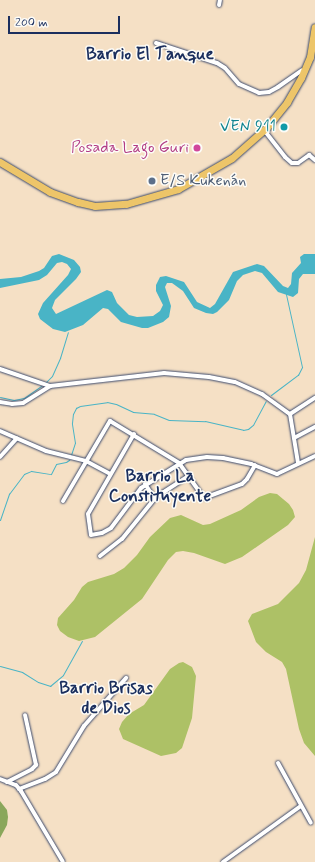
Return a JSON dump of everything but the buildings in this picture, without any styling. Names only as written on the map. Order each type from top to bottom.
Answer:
[{"type":"highway","points":[[0,162],[40,187],[70,200],[95,206],[119,206],[159,196],[194,181],[232,158],[264,130],[287,102],[306,67],[315,27]]},
{"type":"street","points":[[219,6],[220,0]]},
{"type":"street","points":[[156,43],[217,63],[225,68],[239,84],[259,93],[269,92],[306,67]]},
{"type":"street","points":[[264,130],[285,157],[292,163],[298,163],[309,155],[315,160]]},
{"type":"street","points":[[0,369],[50,386]]},
{"type":"street","points":[[0,402],[12,404],[23,403],[50,386],[149,374],[194,375],[224,379],[243,385],[270,399],[290,414],[298,463]]},
{"type":"street","points":[[290,414],[315,398]]},
{"type":"street","points":[[62,500],[110,421],[134,434],[179,463],[200,495],[206,498],[242,484],[247,479],[255,465]]},
{"type":"street","points":[[294,438],[315,427]]},
{"type":"street","points":[[0,431],[52,453],[86,461],[110,474]]},
{"type":"street","points":[[134,434],[88,514],[91,535],[102,533],[115,524],[145,484],[179,463],[191,458],[207,457],[255,465],[277,474],[315,456]]},
{"type":"street","points":[[0,457],[17,438]]},
{"type":"street","points":[[100,556],[122,539],[155,499],[188,476]]},
{"type":"street","points":[[145,484],[155,499]]},
{"type":"street","points":[[19,789],[45,779],[56,772],[65,761],[81,730],[126,678]]},
{"type":"street","points":[[7,782],[32,769],[36,765],[24,715]]},
{"type":"street","points":[[278,764],[311,823]]},
{"type":"street","points":[[0,779],[19,789],[63,862]]},
{"type":"street","points":[[223,862],[301,806]]},
{"type":"green space","points":[[270,493],[277,494],[289,504],[295,517],[288,525],[242,557],[225,564],[194,553],[183,551],[176,552],[168,560],[142,599],[95,637],[79,641],[68,637],[60,631],[57,625],[58,618],[74,600],[82,587],[88,582],[114,574],[124,568],[137,555],[150,537],[170,518],[181,515],[203,525],[210,524],[241,510],[259,497]]},
{"type":"green space","points":[[315,537],[315,756],[304,743],[299,729],[286,669],[282,662],[266,652],[256,642],[248,621],[252,614],[278,604],[299,583],[306,570]]},
{"type":"green space","points":[[183,662],[192,667],[196,676],[192,718],[182,748],[176,753],[161,756],[123,739],[119,729],[122,722],[129,714],[144,705],[170,669]]},
{"type":"green space","points":[[0,801],[7,810],[8,817],[7,825],[0,838]]},
{"type":"water","points":[[59,254],[74,260],[80,267],[81,272],[55,300],[52,308],[56,314],[107,290],[112,292],[117,303],[129,315],[137,317],[153,316],[160,311],[163,305],[156,291],[156,285],[160,277],[166,276],[184,282],[197,302],[210,308],[215,304],[233,272],[257,264],[264,266],[283,286],[288,288],[291,284],[292,273],[301,263],[300,257],[304,254],[315,254],[315,274],[303,274],[299,279],[298,293],[293,297],[278,292],[262,273],[255,271],[243,275],[237,281],[229,300],[213,314],[194,308],[183,291],[172,283],[167,283],[165,287],[171,306],[169,317],[163,322],[148,328],[142,328],[121,322],[108,309],[103,308],[83,325],[65,332],[53,329],[40,319],[38,314],[43,303],[68,275],[71,269],[67,264],[62,262],[57,263],[47,275],[39,280],[0,288],[0,279],[21,277],[39,271],[44,268],[52,256]]},
{"type":"waterway","points":[[271,395],[298,375],[302,367],[286,294]]},
{"type":"waterway","points":[[46,382],[52,376],[60,358],[68,332]]},
{"type":"waterway","points":[[0,397],[14,400],[24,398],[41,386]]},
{"type":"waterway","points":[[71,455],[75,443],[72,423],[73,414],[76,408],[80,406],[107,402],[116,404],[133,412],[154,414],[169,420],[205,421],[243,430],[248,429],[253,425],[266,401]]},
{"type":"waterway","points":[[0,520],[9,494],[24,474],[31,471],[51,474],[56,464],[69,460]]},
{"type":"waterway","points":[[0,666],[22,672],[38,682],[50,686],[63,675],[82,641]]},
{"type":"place","name":"VEN 911","points":[[284,127]]},
{"type":"place","name":"Posada Lago Guri","points":[[197,148]]},
{"type":"place","name":"E/S Kukenán","points":[[152,181]]},
{"type":"district","name":"Barrio El Tanque","points":[[150,55]]},
{"type":"district","name":"Barrio La Constituyente","points":[[160,487]]},
{"type":"district","name":"Barrio Brisas de Dios","points":[[106,699]]}]
